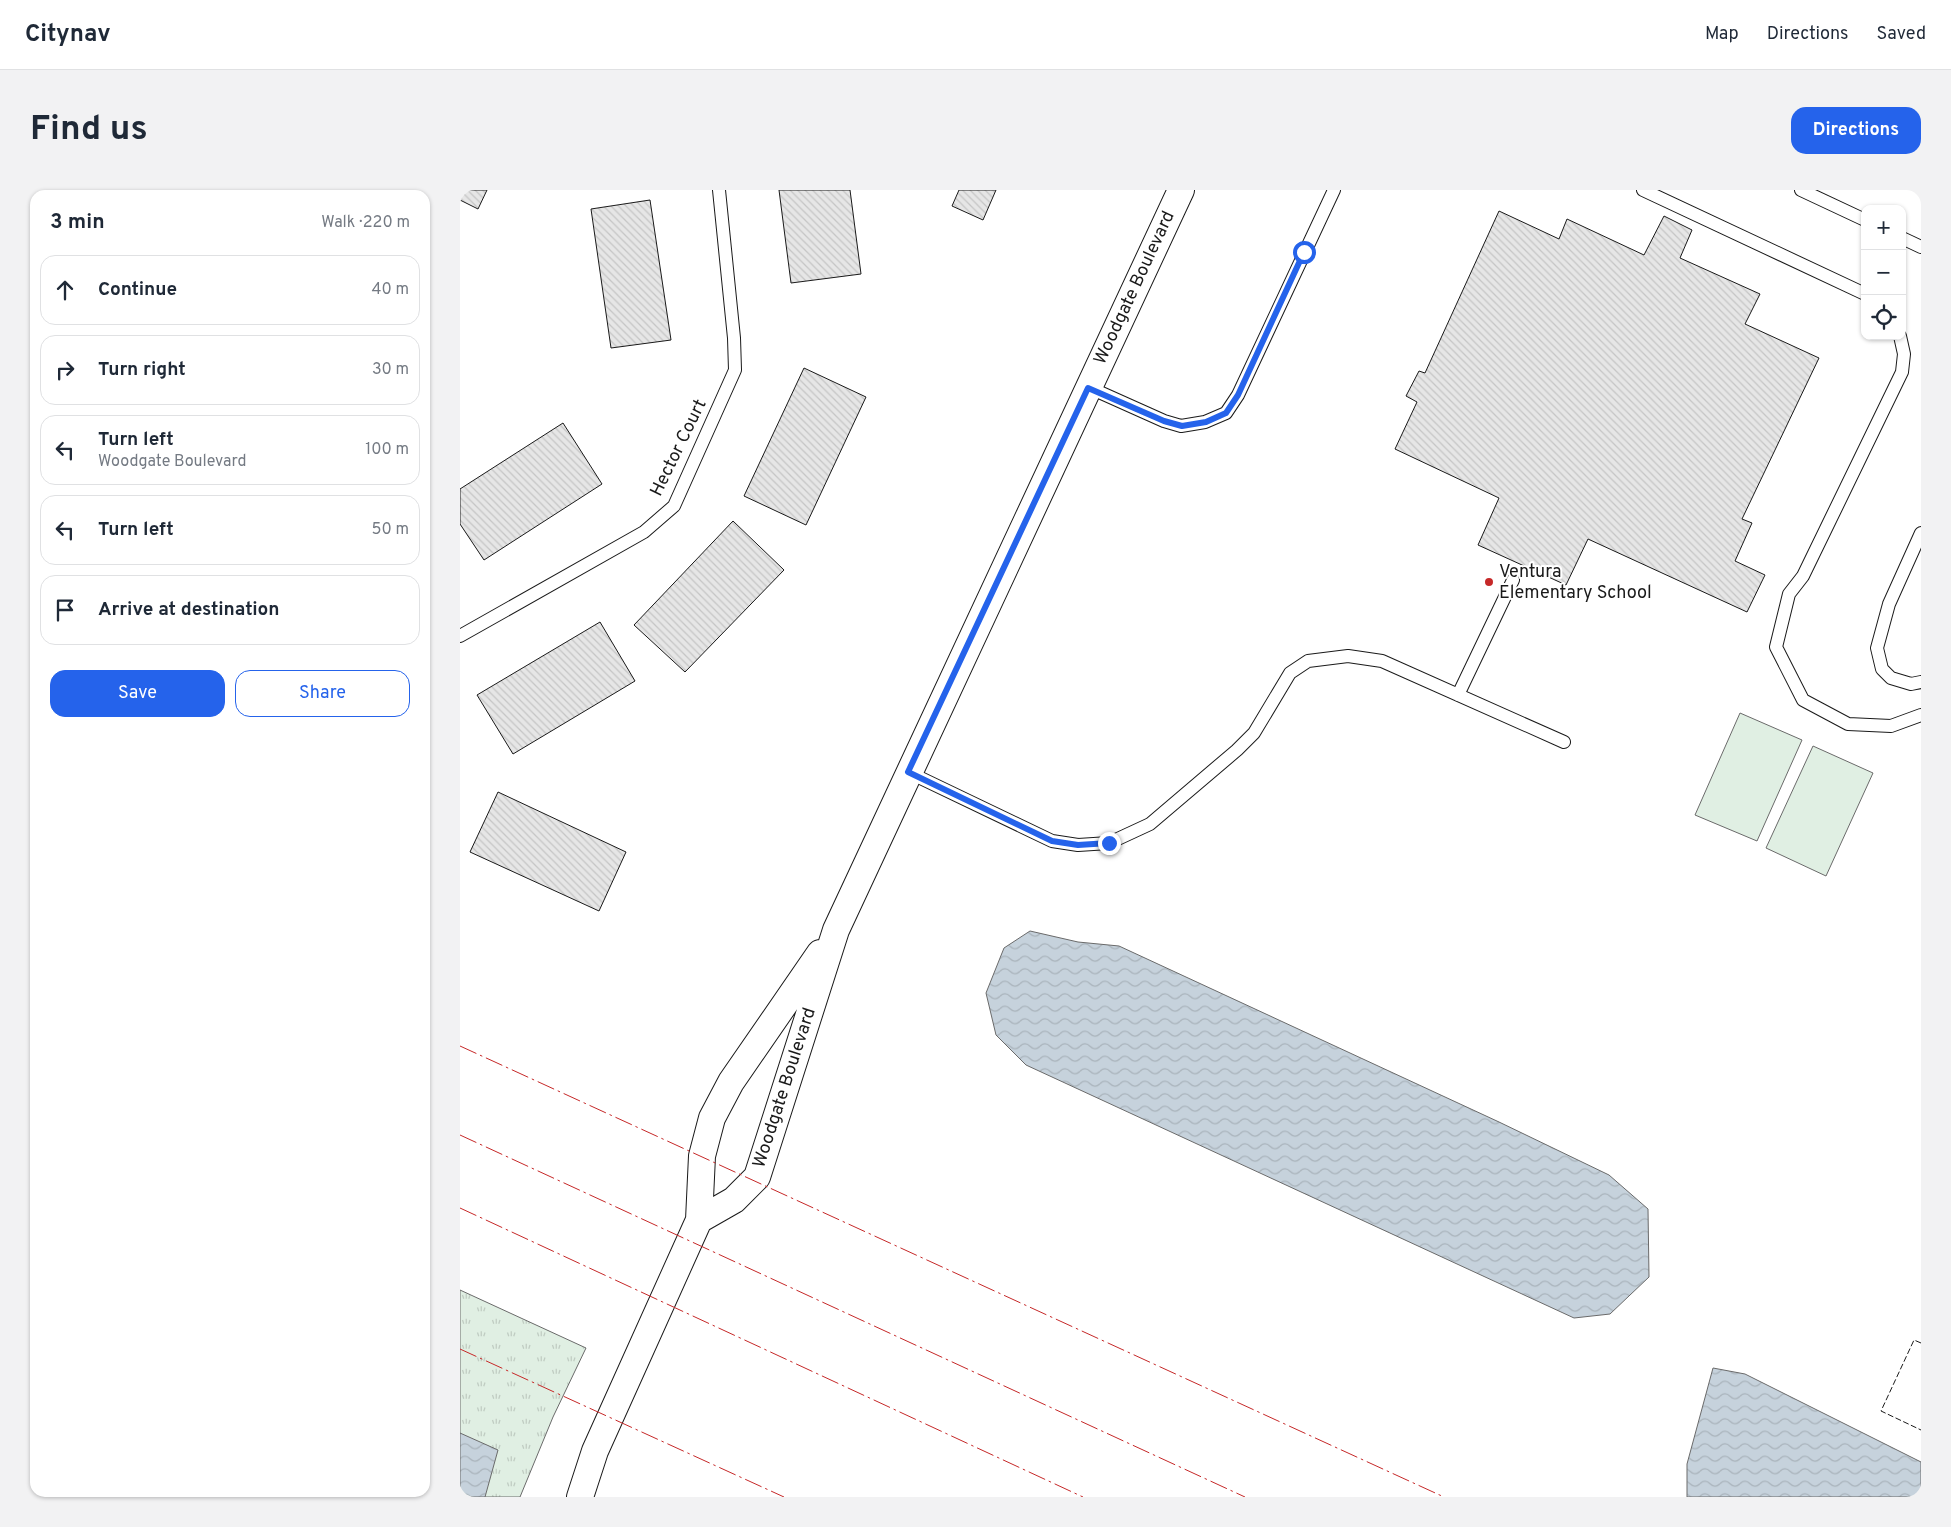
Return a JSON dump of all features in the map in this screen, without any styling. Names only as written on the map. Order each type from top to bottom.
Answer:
[{"type":"street","name":"Woodgate Boulevard","points":[[699,1220],[734,1200],[756,1176],[836,930],[908,772],[1181,190]]},
{"type":"street","name":"Woodgate Boulevard","points":[[580,1497],[594,1451],[699,1220],[702,1156],[712,1118],[730,1082],[836,930]]},
{"type":"lane","name":"Hector Court","points":[[460,636],[644,532],[674,506],[735,370],[734,338],[718,190]]},
{"type":"lane","points":[[1088,388],[1164,421],[1182,426],[1206,422],[1226,413],[1238,395],[1334,190]]},
{"type":"lane","points":[[1643,190],[1861,292]]},
{"type":"lane","points":[[1801,190],[1861,218]]},
{"type":"lane","points":[[1906,240],[1921,247]]},
{"type":"lane","points":[[1901,340],[1904,354],[1902,372],[1803,576],[1789,594],[1776,646],[1803,700],[1848,724],[1891,726],[1921,714]]},
{"type":"lane","points":[[1921,533],[1889,604],[1877,648],[1882,669],[1891,678],[1911,684],[1921,682]]},
{"type":"lane","points":[[1458,695],[1512,580]]},
{"type":"lane","points":[[908,772],[1052,841],[1078,845],[1109,843],[1150,824],[1237,750],[1254,733],[1290,673],[1308,661],[1348,656],[1382,661],[1564,742]]},
{"type":"green space","points":[[1740,713],[1802,740],[1757,841],[1695,815]]},
{"type":"green space","points":[[1813,746],[1873,773],[1826,876],[1766,848]]},
{"type":"green space","points":[[460,1290],[586,1348],[553,1417],[520,1497],[460,1497]]},
{"type":"water","points":[[1030,931],[1078,942],[1119,946],[1609,1175],[1648,1209],[1649,1277],[1610,1314],[1574,1318],[1026,1065],[996,1035],[986,993],[1004,948]]},
{"type":"water","points":[[1713,1368],[1745,1374],[1921,1462],[1921,1497],[1687,1497],[1687,1464]]},
{"type":"water","points":[[460,1433],[498,1450],[485,1497],[460,1497]]},
{"type":"building","points":[[460,190],[487,190],[478,209],[460,200]]},
{"type":"building","points":[[779,190],[850,190],[861,274],[791,283]]},
{"type":"building","points":[[959,190],[996,190],[983,220],[952,206]]},
{"type":"building","points":[[650,200],[671,340],[611,348],[591,209]]},
{"type":"building","points":[[1499,211],[1559,239],[1567,219],[1644,255],[1664,216],[1692,230],[1680,258],[1760,294],[1745,324],[1819,358],[1742,519],[1752,523],[1735,561],[1765,575],[1747,612],[1588,539],[1566,585],[1478,545],[1499,498],[1395,449],[1417,402],[1406,396],[1419,371],[1425,373]]},
{"type":"building","points":[[804,368],[866,397],[806,525],[744,496]]},
{"type":"building","points":[[563,423],[602,484],[484,560],[460,524],[460,489]]},
{"type":"building","points":[[733,521],[784,570],[685,672],[634,625]]},
{"type":"building","points":[[600,622],[635,681],[513,754],[477,695]]},
{"type":"building","points":[[498,792],[626,852],[599,911],[470,852]]},
{"type":"fence","points":[[1921,1343],[1914,1340],[1881,1411],[1921,1430]]},
{"type":"power","points":[[460,1046],[1444,1497]]},
{"type":"power","points":[[460,1135],[1245,1497]]},
{"type":"power","points":[[460,1208],[1083,1497]]},
{"type":"power","points":[[460,1349],[784,1497]]},
{"type":"place","name":"Ventura Elementary School","points":[[1489,582]]},
{"type":"route","points":[[1109,843],[1078,845],[1052,841],[908,772],[1088,388],[1164,421],[1182,426],[1206,422],[1226,413],[1238,395],[1304,252]]}]
